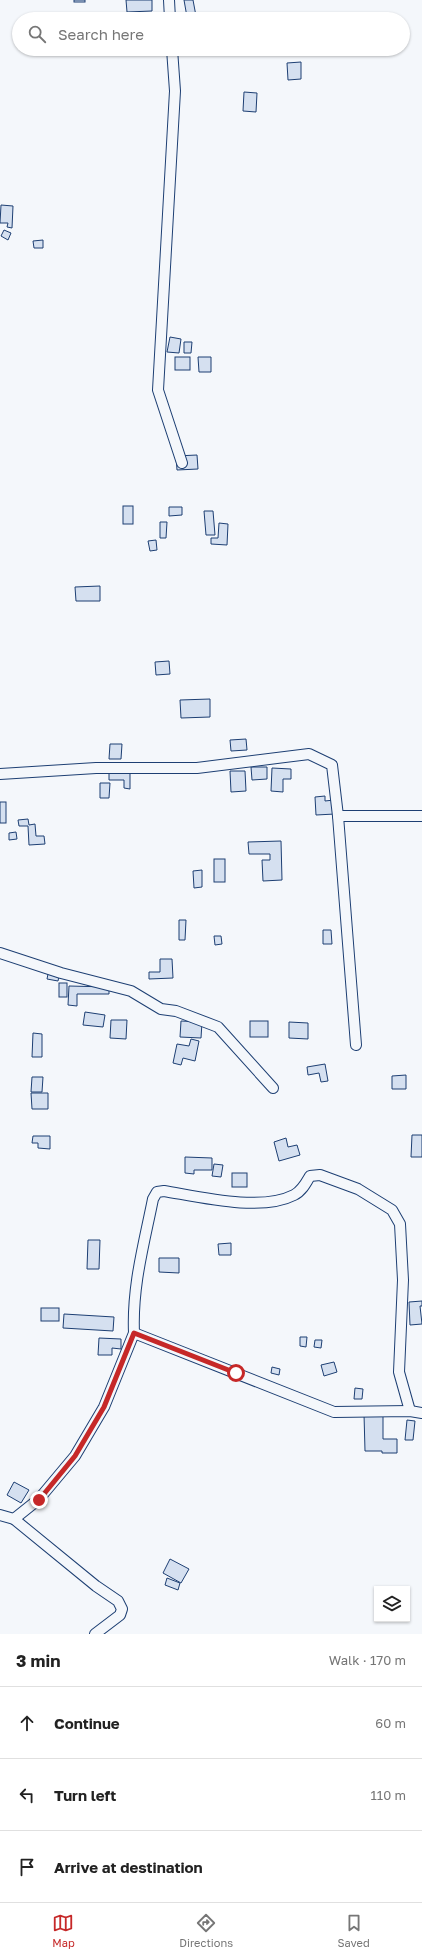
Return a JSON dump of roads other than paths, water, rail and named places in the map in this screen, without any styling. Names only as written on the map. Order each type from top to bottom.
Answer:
[{"type":"street","points":[[169,0],[170,12]]},
{"type":"street","points":[[172,56],[175,91],[158,390],[182,463]]},
{"type":"street","points":[[0,774],[96,768],[197,768],[309,754],[332,765],[338,816],[356,1045]]},
{"type":"street","points":[[338,816],[422,816]]},
{"type":"street","points":[[0,953],[61,972],[132,991],[161,1009],[176,1011],[218,1027],[273,1088]]},
{"type":"street","points":[[14,1519],[39,1500],[75,1456],[104,1407],[134,1333],[133,1312],[135,1284],[153,1199],[157,1192],[164,1191],[230,1202],[277,1200],[295,1194],[304,1186],[310,1176],[320,1175],[358,1189],[392,1210],[400,1224],[403,1280],[398,1372],[410,1411]]},
{"type":"street","points":[[134,1333],[334,1412],[410,1411],[422,1414]]},
{"type":"street","points":[[0,1515],[14,1519],[96,1586],[118,1601],[122,1609],[120,1615],[95,1634]]}]
